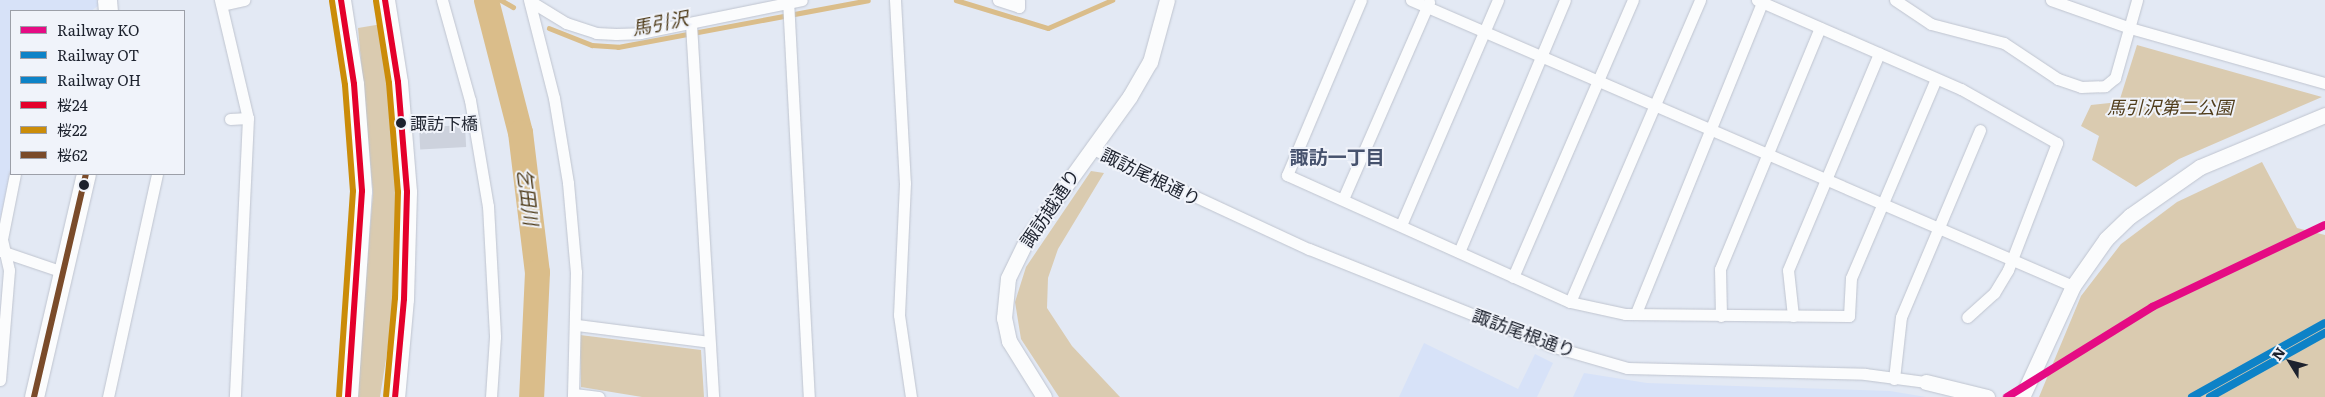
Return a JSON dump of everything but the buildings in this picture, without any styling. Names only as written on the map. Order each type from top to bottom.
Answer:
[{"type":"main road","points":[[341,0],[356,94],[362,191],[348,397]]},
{"type":"main road","points":[[385,0],[399,90],[407,192],[404,299],[395,397]]},
{"type":"main road","points":[[34,397],[86,175]]},
{"type":"street","points":[[235,397],[248,118],[221,2],[244,0]]},
{"type":"street","points":[[442,0],[470,100],[488,206],[495,337],[491,397]]},
{"type":"street","points":[[530,1],[550,16],[596,33],[640,33],[691,26],[802,0]]},
{"type":"street","points":[[998,0],[1019,7],[1019,0]]},
{"type":"street","name":"諏訪越通り","points":[[1044,397],[1010,341],[1004,318],[1008,278],[1027,239],[1150,62],[1167,0]]},
{"type":"street","points":[[1361,0],[1287,174],[1570,302],[1636,313],[1721,316],[1848,316],[1851,278],[1936,80]]},
{"type":"street","points":[[1411,0],[1428,3],[1484,32],[1769,153],[1883,204],[1940,226],[2073,286]]},
{"type":"street","points":[[1401,225],[1498,0]]},
{"type":"street","points":[[1459,252],[1565,0]]},
{"type":"street","points":[[1514,277],[1597,80],[1634,0]]},
{"type":"street","points":[[1570,302],[1700,0]]},
{"type":"street","points":[[1895,0],[1931,24],[2004,43],[2058,79],[2081,87],[2105,86],[2115,78],[2137,0]]},
{"type":"street","points":[[2051,0],[2130,28],[2325,83]]},
{"type":"street","points":[[530,1],[554,98],[567,175],[577,325],[573,395],[598,397]]},
{"type":"street","points":[[1636,313],[1759,1],[1936,80],[1961,89],[2057,143],[2010,257],[2008,270],[1994,293],[1967,317]]},
{"type":"street","points":[[895,2],[905,184],[899,315],[911,397]]},
{"type":"street","points":[[788,3],[809,397]]},
{"type":"street","points":[[1343,199],[1428,3]]},
{"type":"street","points":[[691,26],[713,397]]},
{"type":"street","points":[[1721,316],[1720,269],[1820,28]]},
{"type":"street","points":[[1793,316],[1788,270],[1879,53]]},
{"type":"street","points":[[2022,397],[2073,286],[2106,239],[2158,193],[2200,167],[2325,115]]},
{"type":"street","points":[[230,119],[248,118]]},
{"type":"street","points":[[1894,379],[1901,317],[1980,130]]},
{"type":"street","name":"諏訪尾根通り","points":[[1091,148],[1241,220],[1551,346],[1627,368],[1865,374],[1926,382],[1987,397]]},
{"type":"street","points":[[0,380],[8,313],[2,239],[15,175]]},
{"type":"street","points":[[108,397],[157,175]]},
{"type":"street","points":[[4,252],[64,272]]},
{"type":"street","points":[[577,325],[709,342]]},
{"type":"shaded area","points":[[0,0],[98,0],[99,5],[92,10],[10,10],[10,175],[0,219]]},
{"type":"shaded area","points":[[1424,343],[1518,389],[1535,354],[1553,363],[1537,397],[1399,397]]},
{"type":"shaded area","points":[[1584,373],[1647,383],[1890,391],[1926,397],[1573,397]]},
{"type":"green space","points":[[382,24],[396,147],[395,302],[380,397],[356,397],[373,193],[358,28]]},
{"type":"green space","name":"馬引沢第二公園","points":[[2137,45],[2322,97],[2179,159],[2136,187],[2092,160],[2099,136],[2081,126],[2091,105],[2119,102]]},
{"type":"green space","points":[[2262,162],[2297,228],[2325,235],[2325,397],[2039,397],[2081,296],[2121,244],[2177,202]]},
{"type":"green space","points":[[1091,171],[1104,173],[1058,249],[1048,278],[1047,308],[1072,346],[1120,397],[1059,397],[1021,339],[1015,302],[1026,267]]},
{"type":"green space","points":[[580,335],[701,350],[704,397],[642,397],[581,387]]},
{"type":"waterway","name":"乞田川","points":[[486,0],[520,132],[537,272],[531,397]]},
{"type":"waterway","name":"馬引沢","points":[[501,0],[513,7]]},
{"type":"waterway","name":"馬引沢","points":[[549,28],[592,45],[618,47],[868,0]]},
{"type":"waterway","name":"馬引沢","points":[[956,0],[1048,28],[1112,0]]},
{"type":"rail line","name":"KO","points":[[2007,397],[2152,307],[2325,225]]},
{"type":"rail line","name":"OT","points":[[2192,397],[2325,323]]},
{"type":"rail line","name":"OH","points":[[2210,397],[2325,333]]},
{"type":"transit line","name":"桜24","points":[[341,0],[354,84],[362,191],[348,397]]},
{"type":"transit line","name":"桜24","points":[[385,0],[398,82],[407,192],[404,299],[395,397]]},
{"type":"transit line","name":"桜22","points":[[332,1],[345,85],[353,191],[339,396]]},
{"type":"transit line","name":"桜22","points":[[376,1],[389,83],[398,192],[395,298],[386,396]]},
{"type":"transit line","name":"桜62","points":[[34,397],[86,175]]},
{"type":"place","name":"諏訪下橋","points":[[401,123]]},
{"type":"district","name":"諏訪一丁目","points":[[1337,157]]}]
